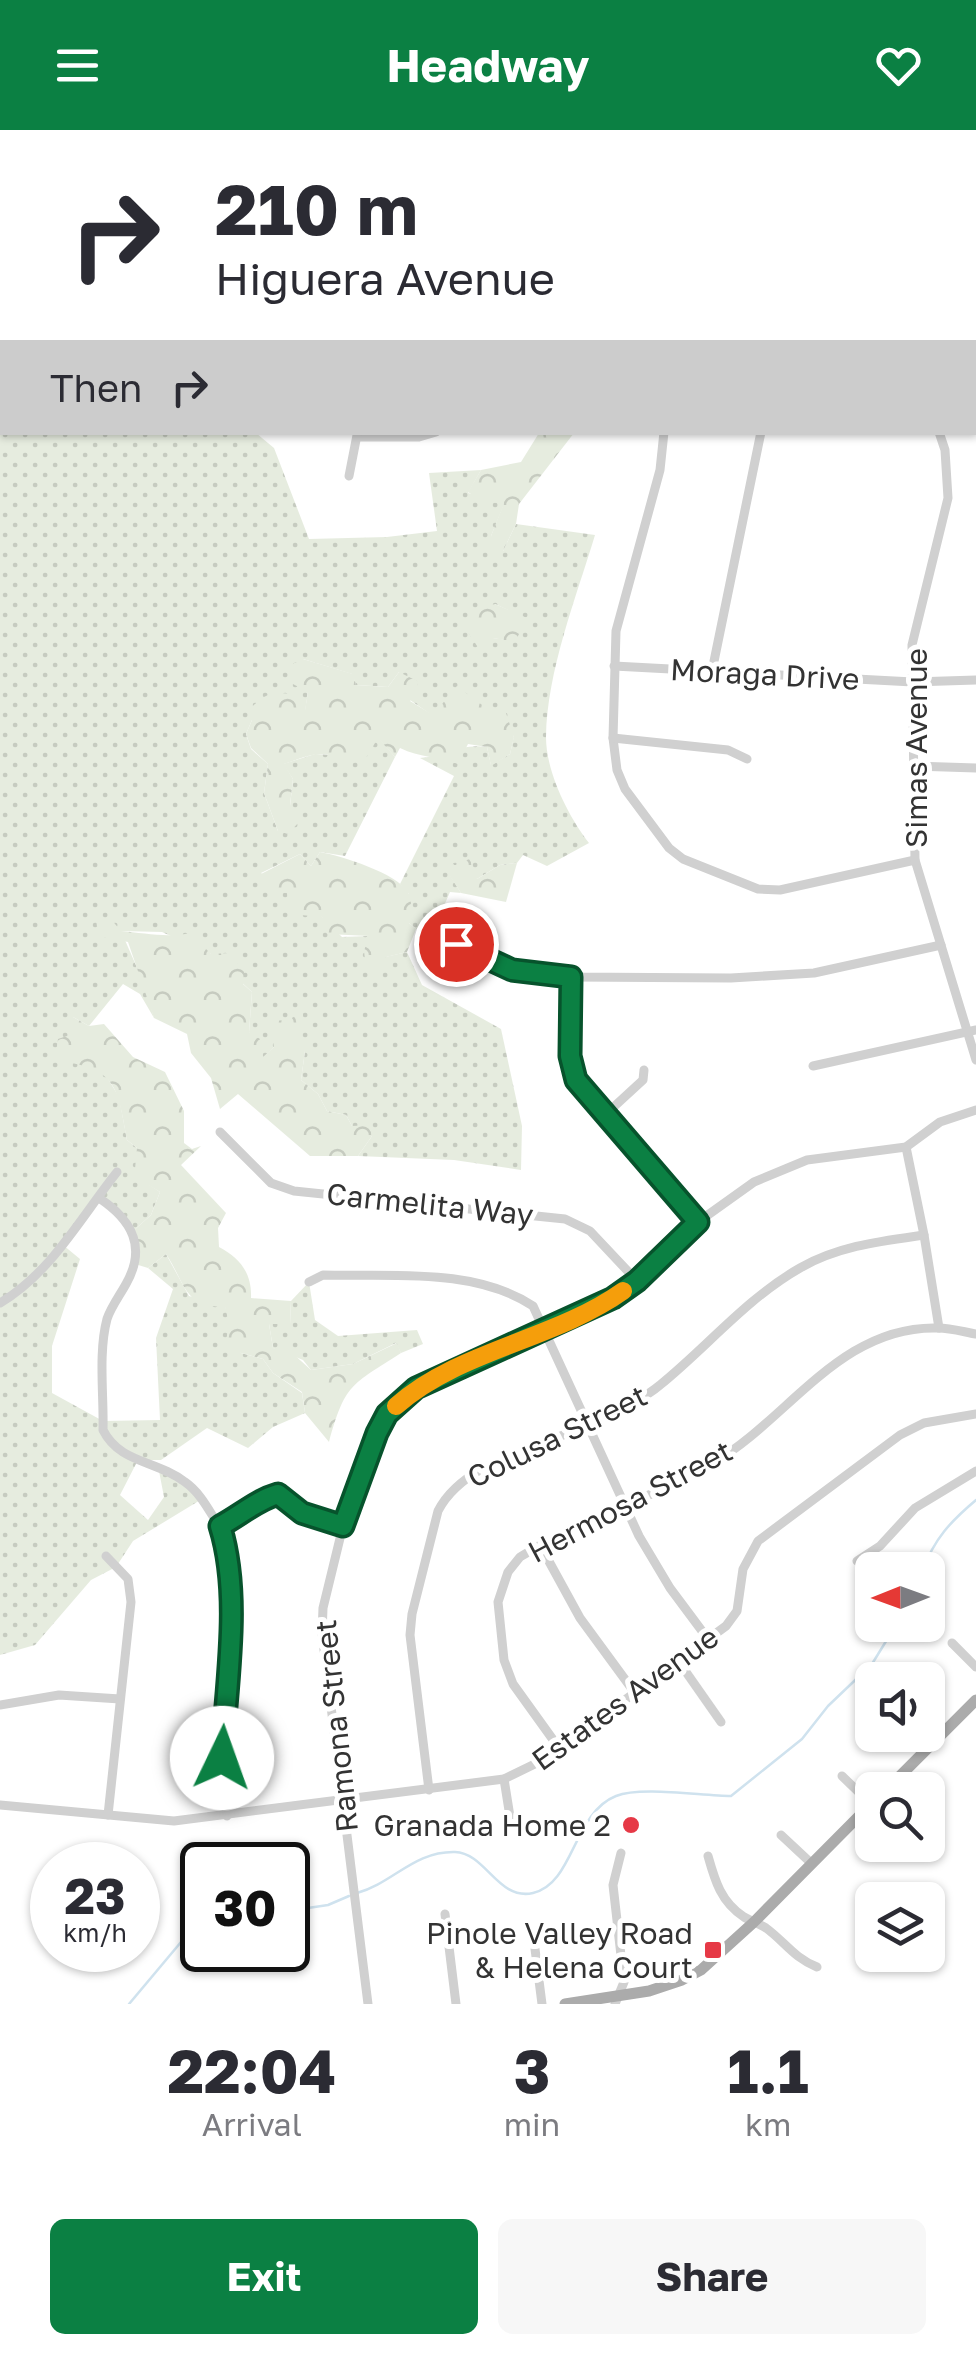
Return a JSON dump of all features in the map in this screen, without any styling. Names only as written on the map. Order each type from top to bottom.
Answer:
[{"type":"main road","points":[[945,1725],[976,1700]]},
{"type":"main road","points":[[901,1772],[917,1752]]},
{"type":"main road","points":[[565,2004],[617,2001],[672,1984],[701,1970],[855,1820]]},
{"type":"street","points":[[350,476],[357,435],[426,435]]},
{"type":"street","points":[[664,435],[660,470],[620,612],[614,666],[613,738],[617,770],[626,788],[670,848],[683,859],[758,889],[780,890],[915,860]]},
{"type":"street","points":[[712,671],[760,435]]},
{"type":"street","name":"Simas Avenue","points":[[939,435],[945,450],[948,498],[912,645],[915,860],[972,1031],[976,1060]]},
{"type":"street","name":"Moraga Drive","points":[[614,666],[913,682],[976,680]]},
{"type":"street","points":[[613,738],[728,750],[747,760]]},
{"type":"street","points":[[914,766],[976,768]]},
{"type":"street","points":[[432,933],[512,970],[571,977],[732,978],[814,973],[941,946]]},
{"type":"street","points":[[571,977],[570,1056],[576,1080],[698,1222]]},
{"type":"street","points":[[813,1066],[972,1031]]},
{"type":"street","points":[[606,1114],[643,1080],[644,1070]]},
{"type":"street","name":"Ramona Street","points":[[368,2004],[322,1634],[343,1526],[387,1414],[416,1388],[613,1298],[637,1281],[698,1222],[754,1182],[807,1160],[906,1148],[940,1122],[976,1110]]},
{"type":"street","name":"Carmelita Way","points":[[220,1132],[272,1183],[294,1191],[538,1215],[580,1224],[637,1281]]},
{"type":"street","points":[[906,1148],[939,1328]]},
{"type":"street","points":[[0,1302],[18,1292],[43,1268],[117,1172]]},
{"type":"street","points":[[99,1198],[123,1214],[136,1251],[135,1264],[107,1320],[103,1430],[111,1446],[185,1482],[202,1498],[220,1526],[227,1549],[231,1586],[222,1758],[227,1816]]},
{"type":"street","name":"Colusa Street","points":[[429,1790],[410,1636],[438,1510],[446,1495],[465,1476],[590,1424],[656,1388],[763,1294],[800,1268],[870,1243],[924,1235]]},
{"type":"street","points":[[309,1282],[324,1275],[461,1280],[518,1296],[534,1306],[638,1536],[708,1639]]},
{"type":"street","name":"Hermosa Street","points":[[559,1748],[508,1673],[498,1602],[508,1572],[520,1557],[715,1462],[846,1356],[893,1334],[939,1328],[976,1334]]},
{"type":"street","name":"Estates Avenue","points":[[0,1805],[174,1822],[504,1780],[543,1760],[726,1626],[737,1610],[743,1569],[758,1541],[900,1435],[924,1423],[976,1414]]},
{"type":"street","points":[[871,1552],[923,1502],[976,1471]]},
{"type":"street","points":[[220,1526],[278,1494],[302,1513],[343,1526]]},
{"type":"street","points":[[540,1544],[580,1618],[635,1693]]},
{"type":"street","points":[[106,1556],[128,1580],[131,1602],[108,1816]]},
{"type":"street","points":[[952,1644],[976,1667]]},
{"type":"street","points":[[679,1662],[721,1722]]},
{"type":"street","points":[[0,1705],[60,1695],[120,1699]]},
{"type":"street","points":[[842,1776],[855,1788]]},
{"type":"street","points":[[504,1780],[511,1823]]},
{"type":"street","points":[[781,1835],[810,1863]]},
{"type":"street","points":[[617,2001],[624,1982],[614,1885],[621,1853]]},
{"type":"street","points":[[708,1856],[716,1886],[725,1899],[742,1916],[766,1929],[798,1960],[817,1967]]},
{"type":"street","points":[[445,1914],[456,2004]]},
{"type":"street","points":[[535,1949],[542,2004]]},
{"type":"green space","points":[[0,435],[258,435],[274,448],[309,539],[437,531],[429,473],[481,470],[468,493],[505,502],[491,536],[503,551],[516,524],[595,535],[557,661],[546,737],[560,793],[589,843],[547,866],[523,855],[517,863],[500,865],[477,879],[445,867],[461,893],[450,892],[432,933],[416,929],[409,923],[409,894],[400,884],[454,776],[420,758],[487,747],[491,765],[510,754],[514,736],[433,716],[410,700],[399,672],[388,687],[356,685],[352,674],[303,659],[308,692],[305,712],[252,720],[246,734],[251,749],[268,764],[264,793],[278,831],[290,806],[293,779],[283,764],[315,754],[334,755],[378,737],[395,757],[345,856],[320,852],[311,866],[300,854],[261,873],[322,917],[342,937],[369,936],[385,957],[407,952],[422,985],[501,1029],[522,1126],[521,1170],[454,1160],[358,1156],[372,1136],[352,1126],[346,1115],[327,1111],[318,1094],[301,1080],[305,1051],[274,1047],[263,1058],[249,1032],[252,992],[211,954],[162,932],[121,931],[154,1018],[140,994],[123,984],[89,1026],[73,1017],[90,1065],[107,1077],[119,1097],[127,1140],[137,1148],[145,1182],[160,1192],[151,1215],[132,1232],[99,1199],[63,1245],[80,1259],[52,1346],[52,1393],[103,1421],[160,1420],[156,1338],[173,1289],[148,1268],[166,1254],[189,1296],[225,1306],[241,1353],[263,1359],[273,1373],[302,1393],[305,1413],[273,1427],[248,1448],[207,1428],[161,1460],[138,1460],[120,1495],[148,1520],[164,1497],[159,1471],[185,1482],[202,1499],[133,1541],[116,1567],[91,1580],[35,1645],[0,1655]],"holes":[[[495,604],[508,610],[515,641],[493,638]]]},
{"type":"green space","points":[[538,435],[572,435],[519,504],[516,524],[503,551],[493,554],[491,536],[504,503],[483,502],[468,492],[481,470],[521,462]]},
{"type":"green space","points":[[495,604],[527,618],[515,642],[493,638],[479,649],[466,629],[477,609]]},
{"type":"green space","points":[[303,659],[353,674],[356,685],[388,687],[399,672],[417,681],[419,691],[410,701],[433,715],[457,686],[486,708],[505,710],[514,737],[510,754],[491,766],[487,747],[468,744],[458,764],[400,748],[395,757],[378,738],[366,758],[347,765],[324,754],[301,758],[284,764],[293,779],[290,805],[299,822],[288,834],[278,831],[264,793],[268,764],[251,748],[246,734],[252,720],[251,708],[266,696],[296,695],[305,710],[308,692],[291,683],[288,666]]},
{"type":"green space","points":[[320,852],[381,872],[408,892],[409,923],[416,929],[407,952],[386,957],[377,973],[366,968],[364,951],[369,936],[327,934],[322,917],[290,914],[287,893],[271,892],[261,874],[300,854],[311,866]]},
{"type":"green space","points":[[470,859],[477,879],[500,865],[517,863],[506,902],[461,893],[444,867]]},
{"type":"green space","points":[[96,918],[110,918],[121,931],[190,933],[211,954],[230,953],[244,972],[243,984],[252,992],[249,1032],[260,1039],[263,1057],[274,1047],[270,1021],[288,1020],[303,1012],[303,1028],[295,1036],[305,1051],[301,1080],[318,1094],[327,1111],[346,1115],[352,1126],[370,1125],[372,1136],[358,1156],[310,1156],[238,1094],[220,1109],[211,1078],[191,1053],[187,1034],[154,1018],[128,942],[98,936]]},
{"type":"green space","points":[[73,1017],[89,1026],[104,1024],[133,1057],[165,1072],[184,1111],[184,1143],[192,1149],[201,1146],[181,1165],[226,1213],[218,1228],[219,1247],[243,1267],[251,1298],[291,1301],[290,1324],[269,1324],[273,1348],[290,1351],[311,1370],[353,1364],[397,1343],[401,1353],[352,1388],[340,1408],[329,1442],[305,1413],[302,1392],[273,1373],[263,1359],[241,1353],[226,1342],[229,1323],[225,1307],[193,1298],[166,1254],[148,1268],[135,1264],[132,1232],[151,1215],[160,1192],[145,1183],[135,1169],[137,1148],[127,1140],[120,1105],[110,1082],[91,1068],[55,1060],[58,1039],[70,1035],[66,1022]]},
{"type":"green space","points":[[309,1282],[315,1320],[338,1336],[417,1330],[423,1344],[401,1353],[396,1343],[353,1364],[311,1370],[303,1360],[273,1348],[269,1324],[290,1324],[291,1301]]},
{"type":"waterway","points":[[931,1552],[944,1531],[976,1500]]},
{"type":"waterway","points":[[357,1893],[415,1862],[455,1852],[475,1860],[510,1890],[521,1894],[547,1887],[602,1805],[627,1793],[731,1796],[802,1739],[828,1706],[872,1664],[886,1642]]},
{"type":"waterway","points":[[310,1908],[349,1896]]},
{"type":"waterway","points":[[129,2004],[180,1943]]},
{"type":"slow traffic","points":[[396,1406],[416,1388],[623,1291]]},
{"type":"place","name":"Granada Home 2","points":[[631,1825]]},
{"type":"place","name":"Pinole Valley Road & Helena Court","points":[[713,1950]]},
{"type":"route","points":[[222,1758],[231,1586],[220,1526],[278,1494],[302,1513],[343,1526],[387,1414],[416,1388],[613,1298],[637,1281],[698,1222],[576,1080],[570,1056],[571,977],[512,970],[456,944]]}]
